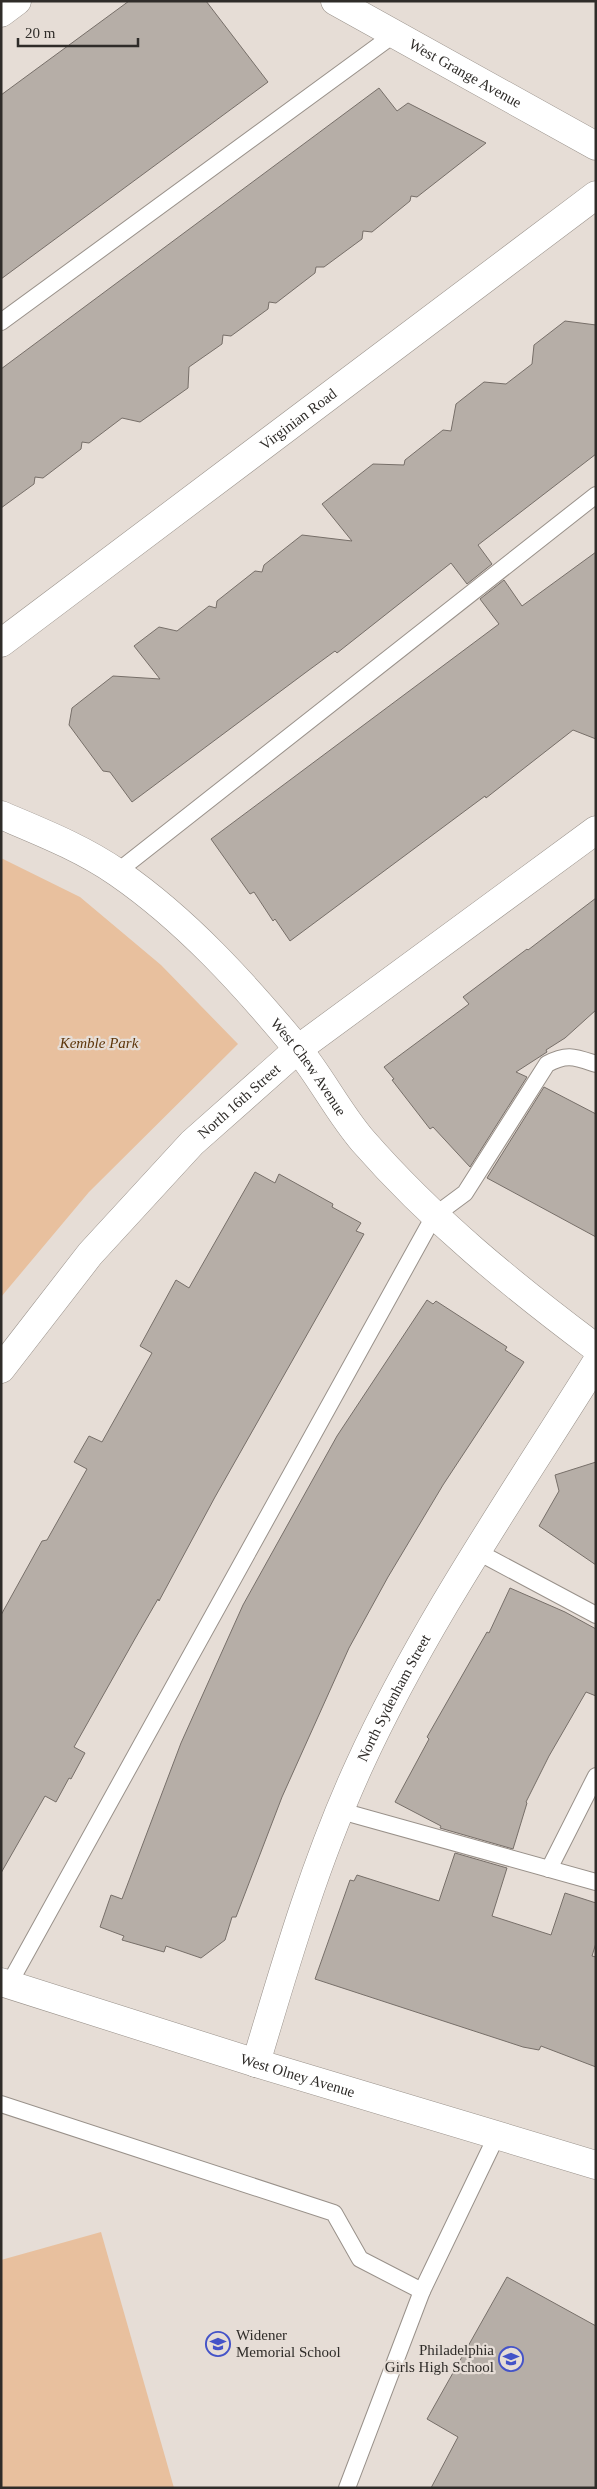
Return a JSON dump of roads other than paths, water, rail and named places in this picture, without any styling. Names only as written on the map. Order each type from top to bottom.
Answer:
[{"type":"street","points":[[1,13],[18,1]]},
{"type":"street","name":"West Grange Avenue","points":[[335,1],[596,146]]},
{"type":"street","name":"Virginian Road","points":[[1,644],[596,195]]},
{"type":"street","name":"West Chew Avenue","points":[[1,815],[63,842],[117,872],[188,929],[235,976],[298,1049],[362,1140],[434,1216],[516,1288],[596,1348]]},
{"type":"street","name":"North 16th Street","points":[[1,1369],[90,1254],[192,1143],[298,1049],[595,832]]},
{"type":"street","name":"North Sydenham Street","points":[[256,2063],[306,1897],[359,1766],[431,1627],[596,1364]]},
{"type":"street","name":"West Olney Avenue","points":[[5,1983],[256,2063],[596,2165]]},
{"type":"lane","points":[[1,322],[396,34]]},
{"type":"lane","points":[[117,872],[596,495]]},
{"type":"lane","points":[[5,1983],[434,1216],[465,1193],[547,1064],[561,1057],[577,1058],[596,1064]]},
{"type":"lane","points":[[478,1552],[596,1615]]},
{"type":"lane","points":[[549,1868],[596,1776]]},
{"type":"lane","points":[[341,1811],[596,1882]]},
{"type":"lane","points":[[1,2104],[334,2214],[360,2259],[422,2290]]},
{"type":"lane","points":[[347,2488],[422,2290],[497,2135]]},
{"type":"place","name":"Widener Memorial School","points":[[218,2344]]},
{"type":"place","name":"Philadelphia Girls High School","points":[[511,2359]]},
{"type":"park label","name":"Kemble Park","points":[[99,1043]]}]
